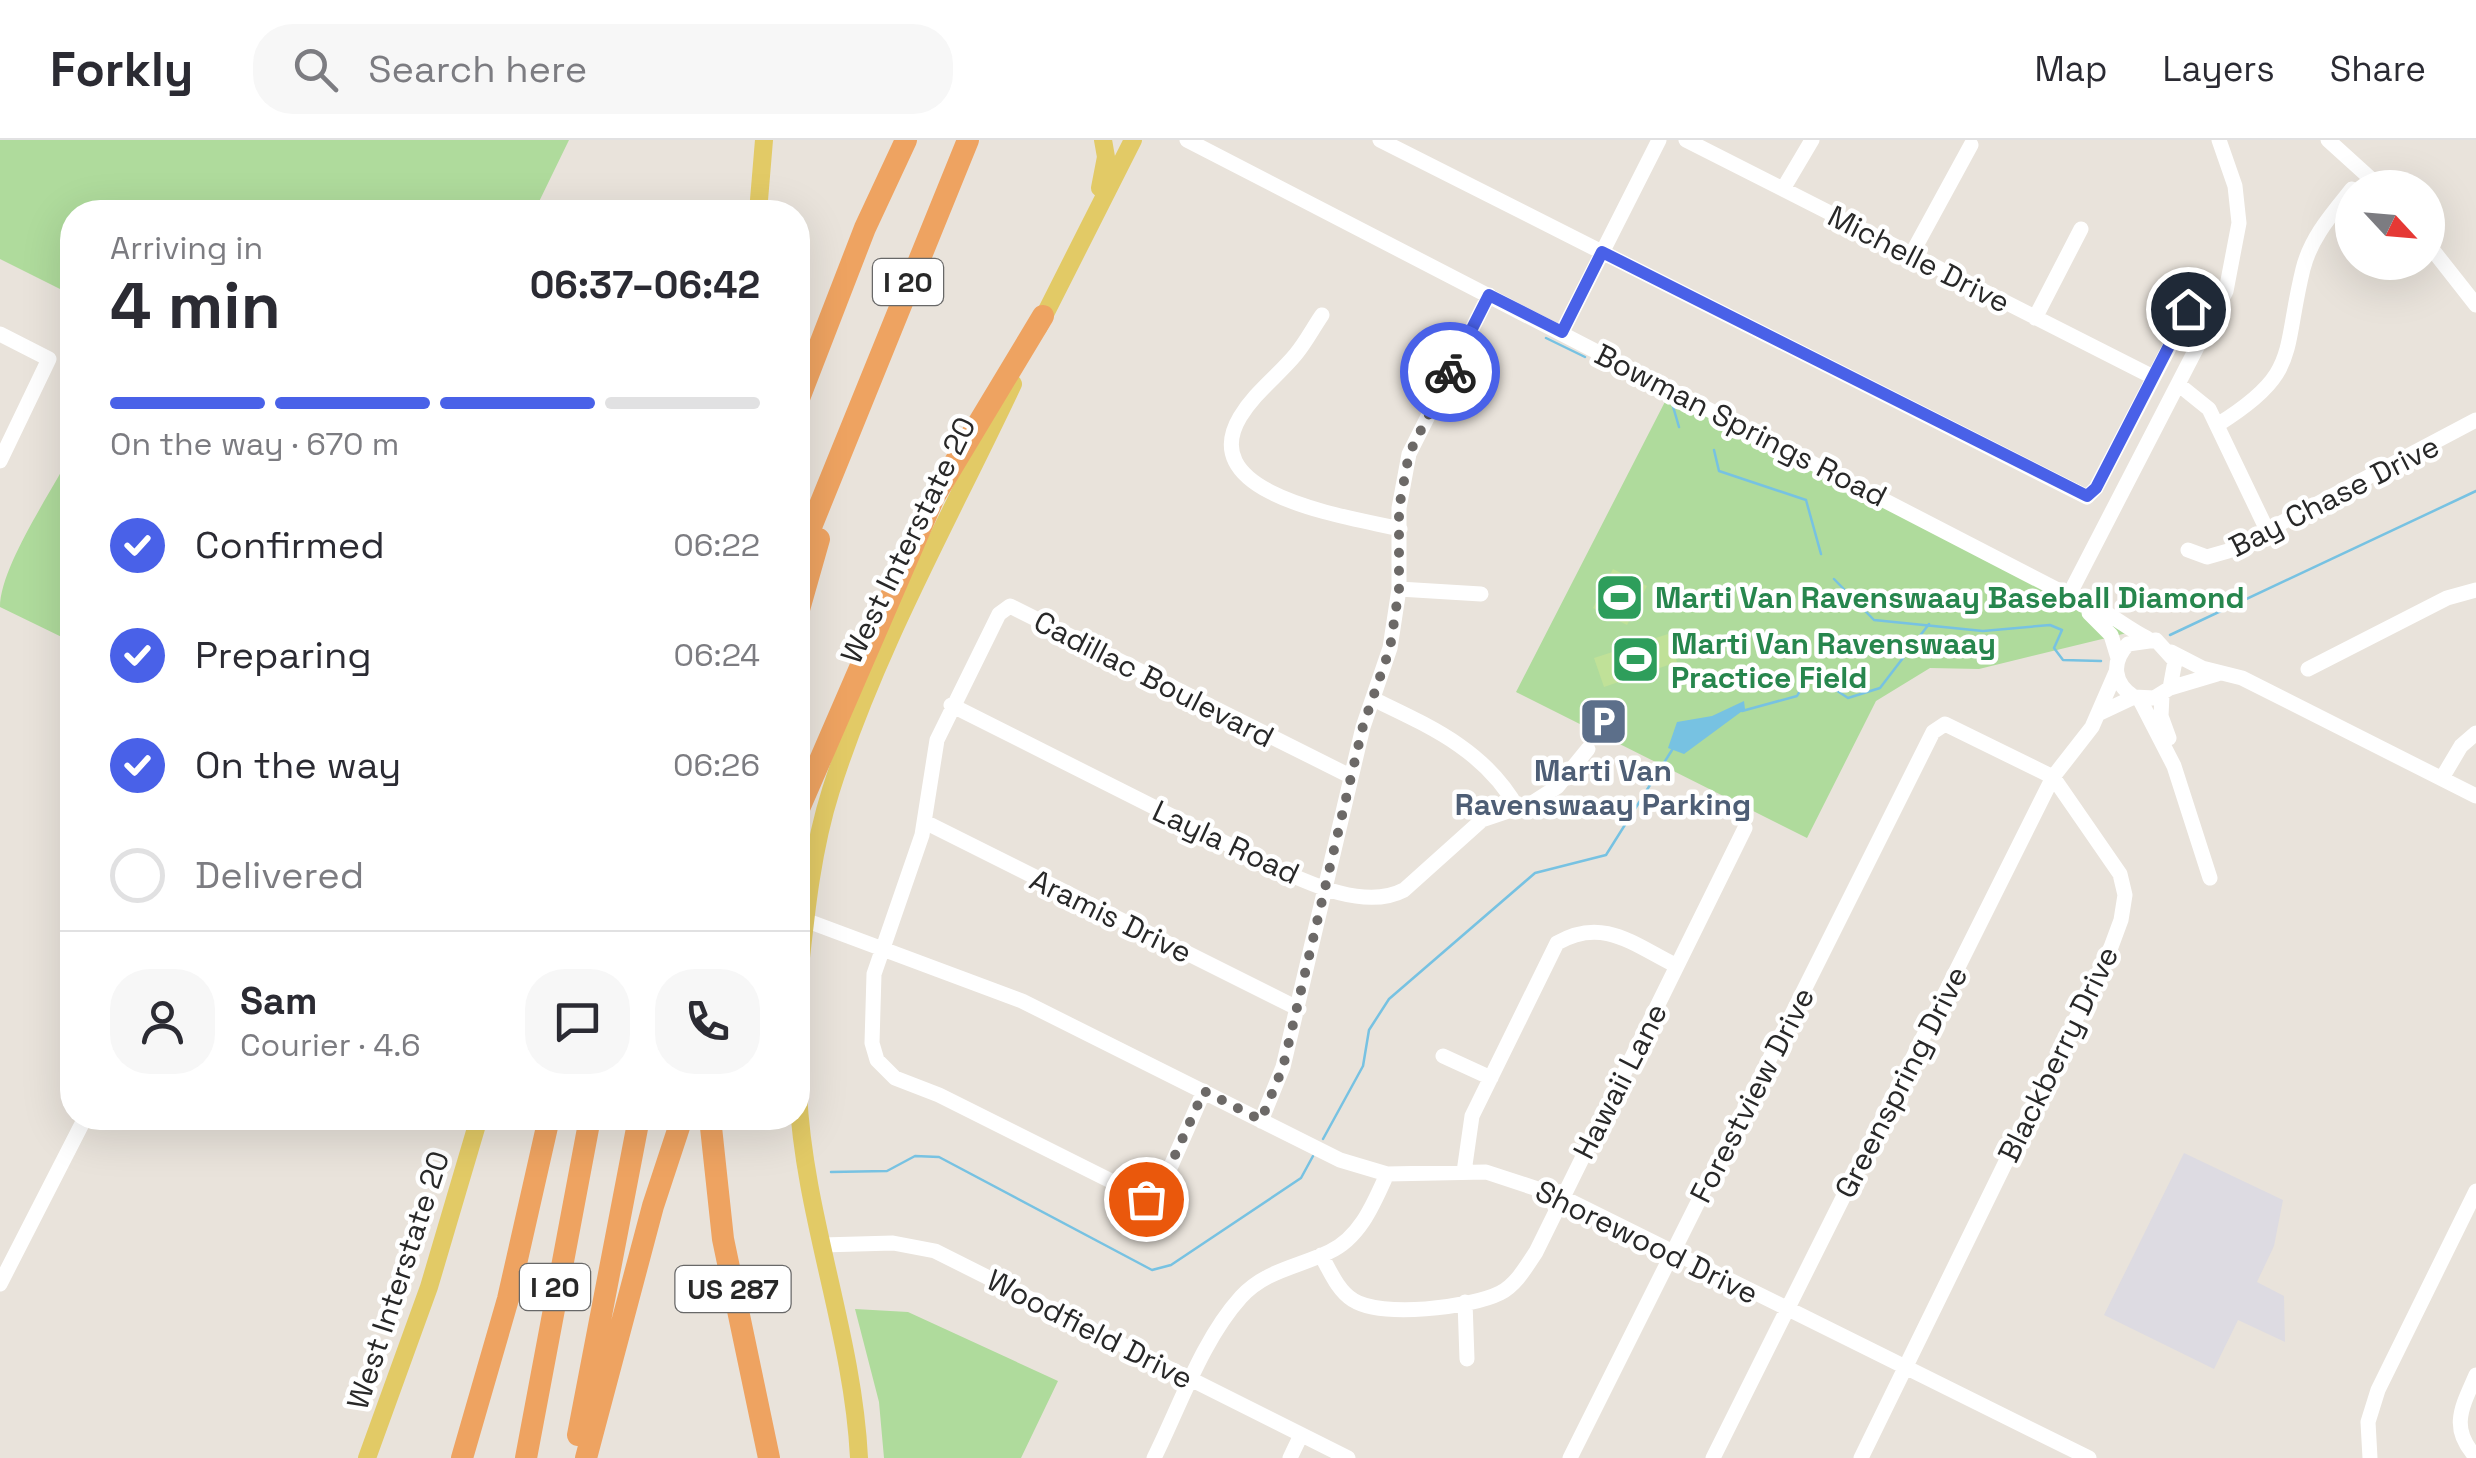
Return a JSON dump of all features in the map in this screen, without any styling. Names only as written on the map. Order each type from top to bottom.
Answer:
[{"type":"highway","points":[[866,228],[890,140]]},
{"type":"highway","name":"I 20","points":[[810,370],[866,228],[906,140]]},
{"type":"highway","name":"I 20","points":[[810,529],[968,140]]},
{"type":"highway","points":[[810,783],[934,497],[1043,316]]},
{"type":"highway","points":[[810,571],[857,410]]},
{"type":"highway","points":[[462,1458],[508,1298],[547,1130]]},
{"type":"highway","name":"I 20","points":[[526,1458],[588,1130]]},
{"type":"highway","name":"I 20","points":[[577,1458],[604,1290],[637,1130]]},
{"type":"highway","points":[[586,1458],[653,1206],[678,1130]]},
{"type":"highway","name":"US 287","points":[[711,1130],[723,1239],[769,1458]]},
{"type":"main road","points":[[759,200],[764,140]]},
{"type":"main road","points":[[1091,217],[1104,176],[1103,140]]},
{"type":"main road","name":"West Interstate 20","points":[[810,891],[831,791],[861,706],[1043,316],[1132,140]]},
{"type":"main road","name":"West Interstate 20","points":[[367,1458],[428,1287],[475,1130]]},
{"type":"main road","points":[[802,1130],[808,1182],[846,1352],[859,1458]]},
{"type":"street","name":"Bowman Springs Road","points":[[1186,140],[2091,603],[2120,626],[2147,638]]},
{"type":"street","points":[[1380,140],[2087,496],[2096,488],[2195,298],[2203,290],[2226,291]]},
{"type":"street","points":[[1562,332],[1659,140]]},
{"type":"street","name":"Michelle Drive","points":[[1686,140],[2154,376]]},
{"type":"street","points":[[1784,190],[1812,140]]},
{"type":"street","points":[[2075,598],[2226,291],[2239,223],[2236,186],[2219,140]]},
{"type":"street","points":[[2328,140],[2363,170]]},
{"type":"street","points":[[1911,255],[1971,145]]},
{"type":"street","points":[[2217,426],[2256,400],[2281,370],[2292,342],[2308,255],[2318,233],[2335,211]]},
{"type":"street","points":[[2036,318],[2081,229]]},
{"type":"street","points":[[2445,265],[2476,304]]},
{"type":"street","points":[[1261,1120],[1283,1067],[1350,776],[1390,648],[1399,589],[1399,508],[1409,454],[1489,295]]},
{"type":"street","points":[[1322,315],[1294,356],[1238,421],[1230,444],[1234,466],[1241,476],[1266,491],[1400,530]]},
{"type":"street","points":[[0,334],[49,359],[0,460]]},
{"type":"street","points":[[2178,384],[2209,409],[2267,530]]},
{"type":"street","name":"Bay Chase Drive","points":[[2188,550],[2215,556],[2454,436],[2476,420]]},
{"type":"street","points":[[1399,589],[1481,594]]},
{"type":"street","points":[[2308,669],[2447,598],[2476,590]]},
{"type":"street","name":"Bowman Springs Road","points":[[2075,598],[2111,635],[2117,665]]},
{"type":"street","name":"Cadillac Boulevard","points":[[1204,1091],[1162,1184],[1146,1199],[939,1095],[895,1078],[874,1052],[874,974],[911,875],[925,822],[937,740],[952,705],[998,614],[1010,606],[1350,776]]},
{"type":"street","points":[[2210,878],[2174,766],[2136,697],[2119,682],[2117,665],[2128,644],[2147,638],[2172,652],[2242,678],[2476,796]]},
{"type":"street","points":[[2172,652],[2176,670],[2161,716],[2174,752],[2174,766]]},
{"type":"street","name":"Greenspring Drive","points":[[1713,1458],[2053,777],[2100,713],[2117,665]]},
{"type":"street","points":[[2136,697],[2222,673]]},
{"type":"street","name":"Greenspring Drive","points":[[2100,713],[2136,697]]},
{"type":"street","points":[[1373,699],[1471,750],[1506,788],[1518,809]]},
{"type":"street","name":"Layla Road","points":[[952,705],[1268,865],[1326,887],[1391,897],[1482,820],[1518,809],[1557,787],[1588,749]]},
{"type":"street","name":"Blackberry Drive","points":[[1862,1458],[2122,920],[2125,895],[2120,874],[2053,777],[1944,724],[1933,732]]},
{"type":"street","name":"Forestview Drive","points":[[1570,1458],[1933,732]]},
{"type":"street","points":[[2442,778],[2461,746],[2476,732]]},
{"type":"street","name":"Aramis Drive","points":[[925,822],[1298,1009]]},
{"type":"street","name":"Hawaii Lane","points":[[1322,1256],[1342,1292],[1358,1304],[1394,1310],[1464,1302],[1503,1292],[1519,1277],[1536,1252],[1744,828]]},
{"type":"street","name":"Shorewood Drive","points":[[810,922],[1022,1001],[1340,1160],[1387,1174],[1464,1172],[1522,1181],[1562,1197],[2089,1458]]},
{"type":"street","points":[[1464,1172],[1472,1116],[1549,955],[1566,938],[1596,929],[1678,966]]},
{"type":"street","points":[[1443,1056],[1491,1078]]},
{"type":"street","points":[[0,1284],[79,1130]]},
{"type":"street","points":[[1154,1458],[1192,1381],[1242,1296],[1273,1272],[1322,1256],[1353,1234],[1368,1215],[1387,1174]]},
{"type":"street","points":[[2370,1458],[2368,1422],[2378,1390],[2476,1190]]},
{"type":"street","name":"Woodfield Drive","points":[[822,1246],[893,1243],[935,1252],[1348,1458]]},
{"type":"street","points":[[1464,1302],[1467,1359]]},
{"type":"street","points":[[2476,1375],[2458,1424],[2463,1443],[2476,1457]]},
{"type":"street","points":[[1290,1458],[1300,1436]]},
{"type":"shaded area","points":[[2184,1153],[2283,1200],[2274,1246],[2257,1282],[2284,1296],[2285,1342],[2238,1320],[2214,1369],[2104,1315]]},
{"type":"green space","points":[[0,140],[569,140],[540,200],[60,200],[60,289],[0,259]]},
{"type":"green space","points":[[1671,390],[2127,633],[1979,669],[1930,668],[1876,701],[1807,838],[1516,692]]},
{"type":"green space","points":[[60,473],[60,636],[0,607],[8,571]]},
{"type":"green space","name":"Marti Van Ravenswaay Baseball Diamond","points":[[1613,569],[1647,586],[1627,625],[1593,608]]},
{"type":"green space","name":"Marti Van Ravenswaay Practice Field","points":[[1668,634],[1677,662],[1604,687],[1594,658]]},
{"type":"green space","points":[[855,1309],[908,1312],[1058,1381],[1021,1458],[884,1458],[879,1402]]},
{"type":"water","points":[[1744,701],[1745,709],[1684,754],[1668,748],[1677,722],[1712,716]]},
{"type":"waterway","points":[[1546,338],[1585,357]]},
{"type":"waterway","points":[[1623,375],[1672,403],[1679,427]]},
{"type":"waterway","points":[[1714,450],[1719,471],[1806,500],[1821,554]]},
{"type":"waterway","points":[[2170,635],[2476,491]]},
{"type":"waterway","points":[[1834,579],[1874,620],[1983,631],[2050,625],[2062,630],[2054,648],[2063,660],[2101,661]]},
{"type":"waterway","points":[[1742,711],[1797,696],[1810,673],[1848,698],[1880,688],[1929,624]]},
{"type":"waterway","points":[[1323,1139],[1363,1066],[1369,1030],[1389,999],[1535,873],[1606,855],[1672,750]]},
{"type":"waterway","points":[[831,1172],[887,1171],[915,1156],[939,1157],[1152,1270],[1171,1265],[1301,1178],[1313,1156]]},
{"type":"way so far","points":[[1146,1199],[1162,1184],[1204,1091],[1261,1120],[1283,1067],[1318,930],[1350,776],[1390,648],[1399,589],[1399,508],[1409,454],[1450,372]]},
{"type":"place","name":"Marti Van Ravenswaay Baseball Diamond","points":[[1620,597]]},
{"type":"place","name":"Marti Van Ravenswaay Practice Field","points":[[1636,660]]},
{"type":"place","name":"Marti Van Ravenswaay Parking","points":[[1603,721]]},
{"type":"route","points":[[1450,372],[1489,295],[1562,332],[1602,252],[2087,496],[2096,488],[2188,309]]}]
